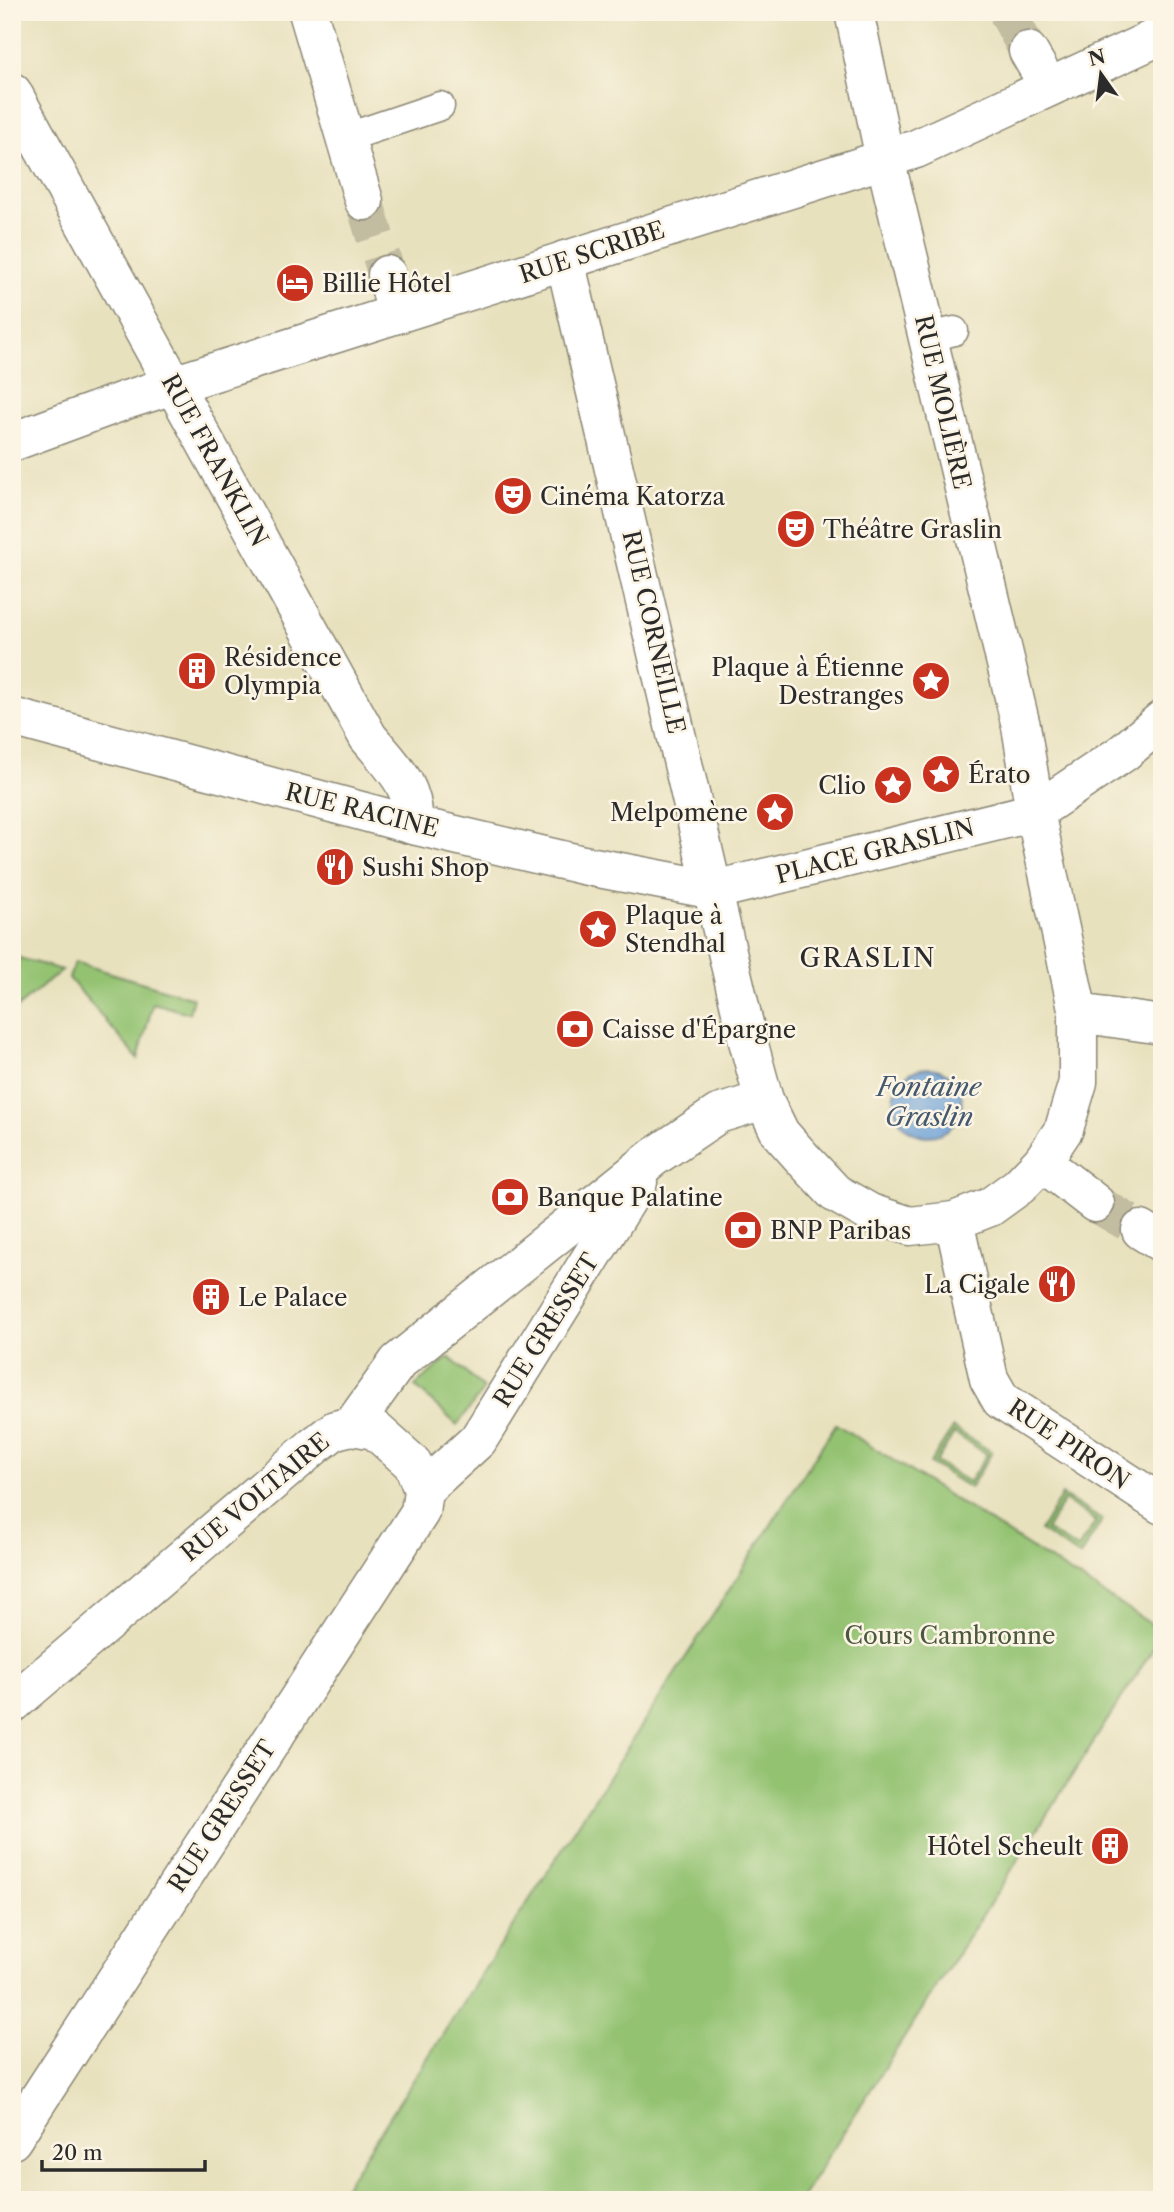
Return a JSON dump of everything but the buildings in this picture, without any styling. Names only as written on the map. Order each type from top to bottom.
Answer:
[{"type":"street","points":[[308,12],[364,201]]},
{"type":"street","name":"RUE MOLIÈRE","points":[[855,12],[885,159],[941,335],[1021,726],[1035,812]]},
{"type":"street","name":"RUE SCRIBE","points":[[12,442],[126,400],[916,149],[1162,35]]},
{"type":"street","points":[[1028,51],[1049,87]]},
{"type":"street","name":"RUE FRANKLIN","points":[[12,92],[368,737],[411,793],[413,825]]},
{"type":"street","name":"RUE CORNEILLE","points":[[565,260],[715,890]]},
{"type":"street","points":[[387,275],[397,314]]},
{"type":"street","name":"RUE RACINE","points":[[12,717],[413,825],[583,865],[715,890]]},
{"type":"street","name":"PLACE GRASLIN","points":[[715,890],[1035,812],[1148,732]]},
{"type":"street","points":[[715,890],[748,1041],[764,1100],[780,1133],[835,1193],[870,1213],[911,1226],[954,1221],[990,1207],[1019,1186],[1042,1163],[1065,1129],[1078,1083],[1078,1013],[1035,812]]},
{"type":"street","points":[[1078,1013],[1162,1025]]},
{"type":"street","points":[[654,1157],[718,1114],[764,1100]]},
{"type":"street","name":"RUE VOLTAIRE","points":[[12,1704],[314,1446],[335,1430],[352,1426],[398,1362],[654,1157]]},
{"type":"street","name":"RUE GRESSET","points":[[12,2140],[412,1524],[419,1512],[423,1490],[478,1440],[654,1157]]},
{"type":"street","points":[[1042,1163],[1095,1203]]},
{"type":"street","name":"RUE PIRON","points":[[954,1221],[989,1379],[1002,1400],[1162,1504]]},
{"type":"street","points":[[352,1426],[375,1430],[395,1446],[413,1464],[423,1490]]},
{"type":"lane","points":[[345,138],[440,106]]},
{"type":"green space","points":[[12,956],[62,970],[12,1012]]},
{"type":"green space","points":[[75,962],[193,998],[189,1013],[153,1003],[138,1059],[69,978]]},
{"type":"green space","points":[[449,1357],[484,1389],[457,1425],[415,1386]]},
{"type":"green space","name":"Cours Cambronne","points":[[836,1424],[1162,1631],[1162,1635],[800,2200],[336,2200]]},
{"type":"green space","points":[[953,1428],[992,1452],[970,1488],[930,1463]],"holes":[[[954,1433],[987,1454],[969,1482],[936,1462]]]},
{"type":"green space","points":[[1062,1495],[1102,1520],[1080,1556],[1040,1531]],"holes":[[[1064,1500],[1096,1521],[1078,1549],[1046,1530]]]},
{"type":"water","name":"Fontaine Graslin","points":[[928,1068],[941,1071],[952,1078],[959,1089],[962,1102],[959,1115],[952,1126],[941,1133],[928,1136],[915,1133],[904,1126],[897,1115],[894,1102],[897,1089],[904,1078],[915,1071]]},
{"type":"tunnel","points":[[1007,12],[1028,51]]},
{"type":"tunnel","points":[[364,201],[387,275]]},
{"type":"tunnel","points":[[1095,1203],[1141,1230]]},
{"type":"place","name":"Billie Hôtel","points":[[295,283]]},
{"type":"place","name":"Cinéma Katorza","points":[[513,496]]},
{"type":"place","name":"Théâtre Graslin","points":[[796,529]]},
{"type":"place","name":"Résidence Olympia","points":[[197,671]]},
{"type":"place","name":"Plaque à Étienne Destranges","points":[[931,681]]},
{"type":"place","name":"Érato","points":[[941,774]]},
{"type":"place","name":"Clio","points":[[893,785]]},
{"type":"place","name":"Melpomène","points":[[775,812]]},
{"type":"place","name":"Sushi Shop","points":[[335,867]]},
{"type":"place","name":"Plaque à Stendhal","points":[[598,929]]},
{"type":"place","name":"Caisse d'Épargne","points":[[575,1029]]},
{"type":"place","name":"Banque Palatine","points":[[510,1197]]},
{"type":"place","name":"BNP Paribas","points":[[743,1230]]},
{"type":"place","name":"La Cigale","points":[[1057,1284]]},
{"type":"place","name":"Le Palace","points":[[211,1297]]},
{"type":"place","name":"Hôtel Scheult","points":[[1110,1846]]},
{"type":"district","name":"GRASLIN","points":[[868,958]]}]
